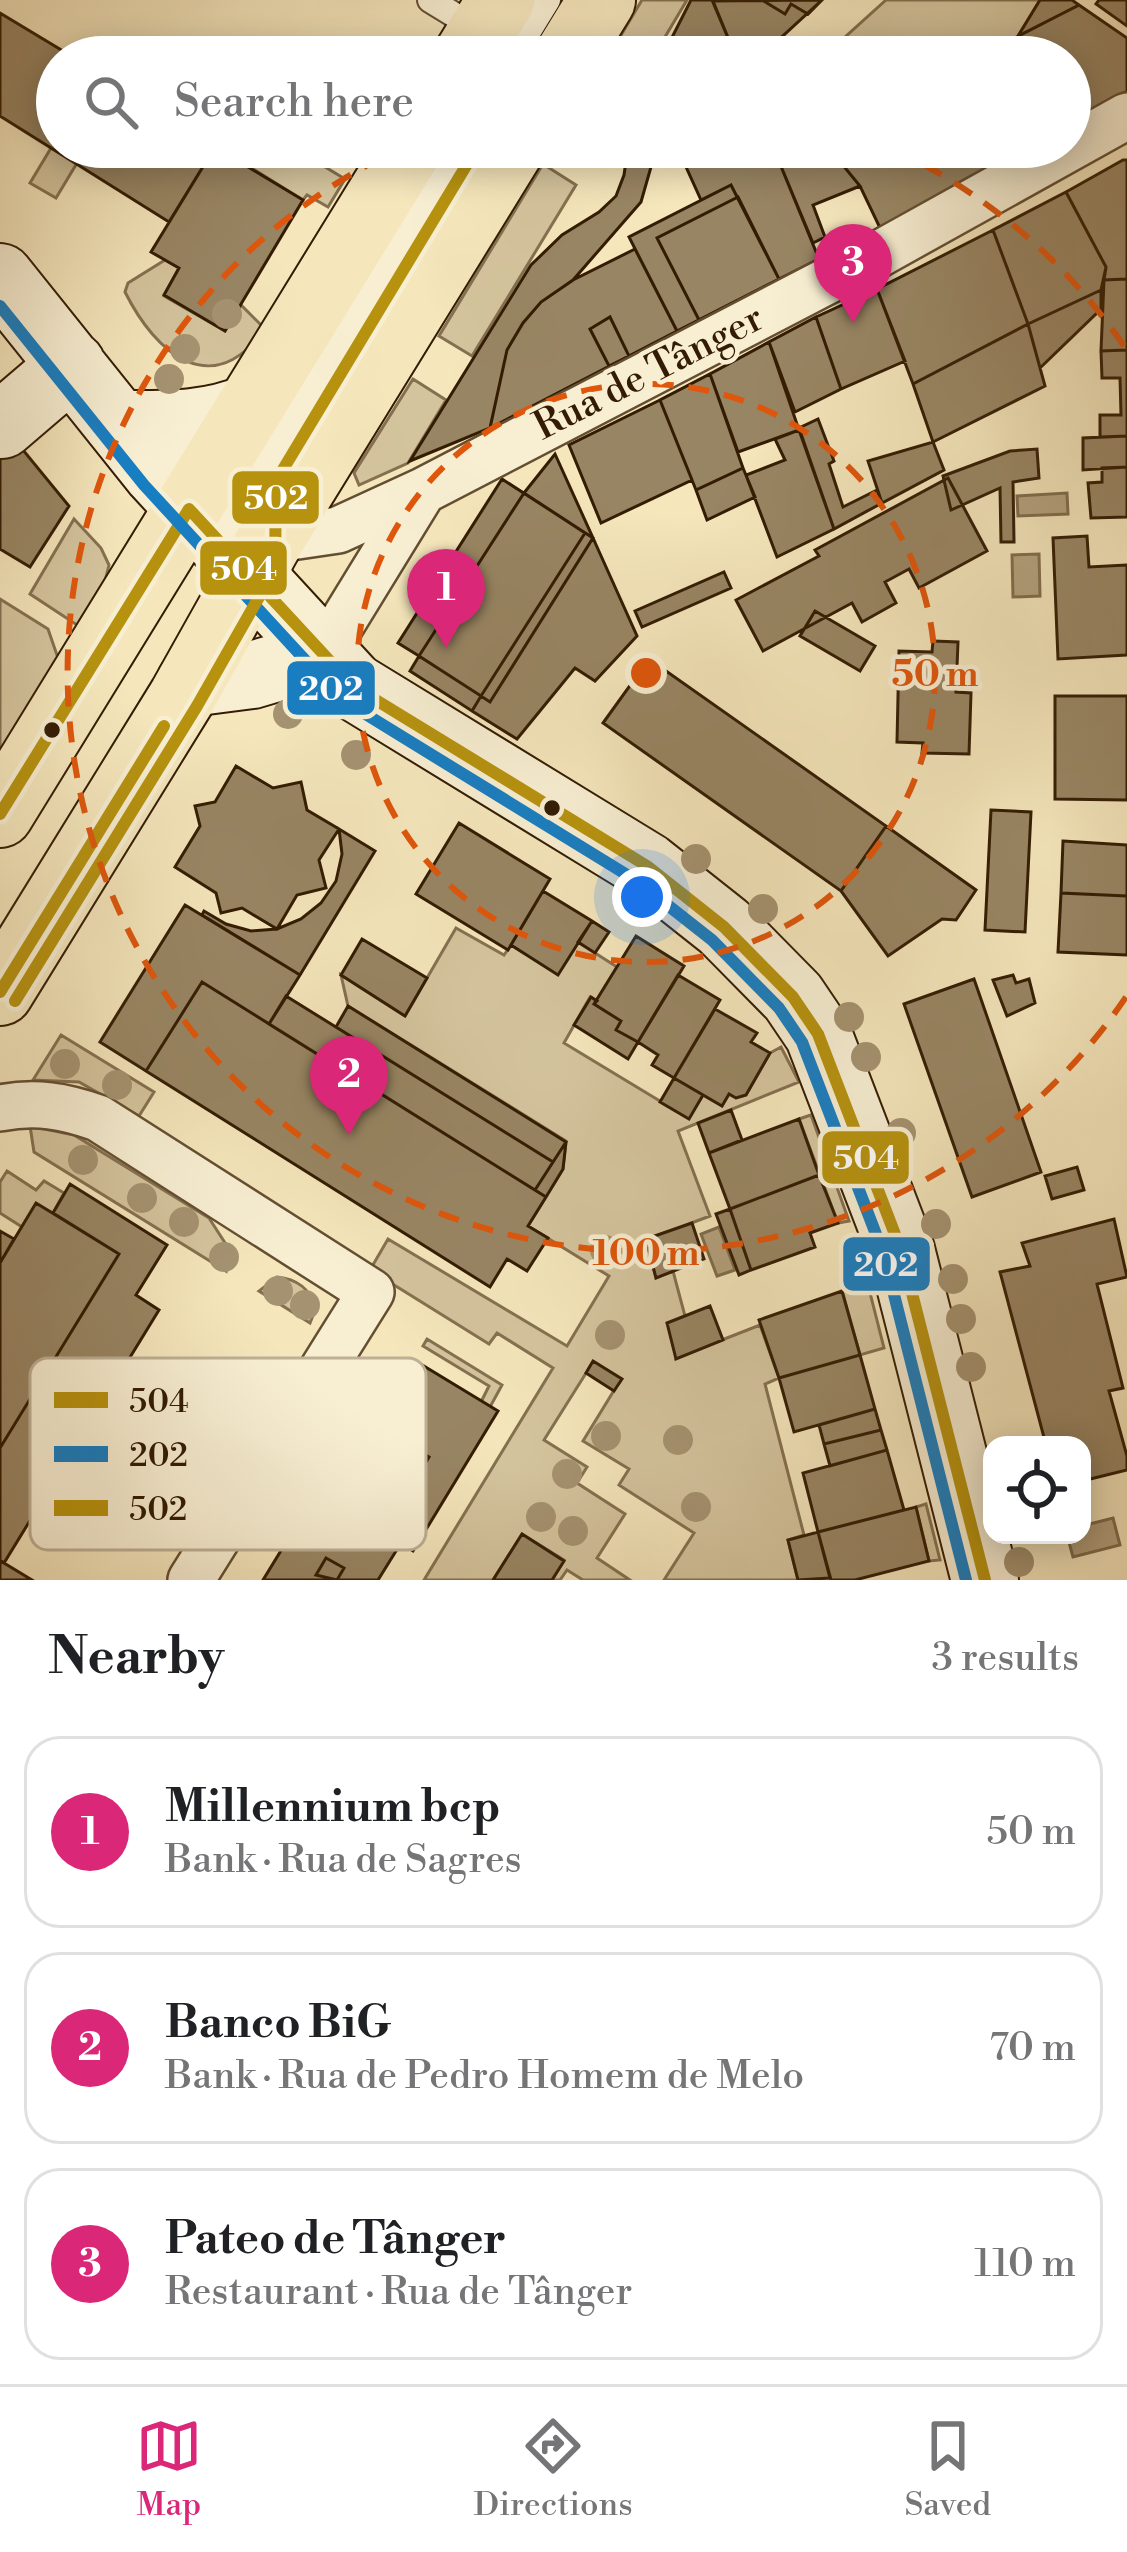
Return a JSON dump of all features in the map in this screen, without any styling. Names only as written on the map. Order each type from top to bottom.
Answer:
[{"type":"main road","points":[[580,36],[602,0]]},
{"type":"main road","points":[[0,992],[499,168]]},
{"type":"main road","points":[[0,814],[356,234],[415,177]]},
{"type":"street","name":"Rua de Tânger","points":[[1091,136],[1127,116]]},
{"type":"street","name":"Rua de Tânger","points":[[260,558],[338,530],[423,491],[879,254],[1034,168]]},
{"type":"street","points":[[0,277],[188,509],[260,558],[323,654],[353,686],[647,866],[724,927],[793,998],[818,1034],[901,1250],[985,1580]]},
{"type":"street","points":[[2,424],[72,364]]},
{"type":"street","points":[[118,424],[206,422],[251,407]]},
{"type":"street","points":[[190,683],[252,675],[323,654],[423,491]]},
{"type":"street","points":[[0,1108],[22,1103],[61,1105],[98,1118],[371,1292],[330,1358]]},
{"type":"street","points":[[191,1580],[210,1550]]},
{"type":"lane","points":[[478,29],[548,0]]},
{"type":"lane","points":[[260,558],[258,476],[415,177]]},
{"type":"shaded area","points":[[642,0],[687,0],[666,36],[621,36]]},
{"type":"shaded area","points":[[886,0],[1040,0],[1018,36],[846,36]]},
{"type":"shaded area","points":[[39,168],[74,168],[56,198],[30,183]]},
{"type":"shaded area","points":[[251,168],[327,168],[345,179],[328,207],[307,195],[303,200]]},
{"type":"shaded area","points":[[541,168],[549,168],[576,185],[472,356],[439,336]]},
{"type":"shaded area","points":[[165,260],[179,268],[164,296],[225,331],[241,305],[265,329],[245,351],[225,363],[206,366],[169,350],[152,334],[125,292],[128,283]]},
{"type":"shaded area","points":[[413,379],[446,400],[408,463],[359,485],[354,473]]},
{"type":"shaded area","points":[[1067,493],[1068,514],[1018,516],[1017,496]]},
{"type":"shaded area","points":[[74,519],[101,548],[109,565],[105,581],[77,625],[30,594]]},
{"type":"shaded area","points":[[1039,554],[1040,596],[1013,597],[1012,555]]},
{"type":"shaded area","points":[[0,599],[48,629],[58,658],[0,756]]},
{"type":"shaded area","points":[[456,928],[504,955],[511,945],[558,974],[578,942],[617,967],[597,1001],[590,997],[564,1043],[688,1118],[703,1095],[722,1106],[729,1094],[746,1095],[770,1053],[781,1047],[799,1082],[678,1131],[710,1216],[646,1240],[656,1278],[673,1271],[685,1316],[676,1358],[760,1325],[779,1378],[765,1384],[804,1535],[788,1540],[798,1580],[664,1580],[694,1533],[619,1485],[629,1469],[583,1441],[621,1379],[593,1362],[544,1440],[587,1467],[577,1483],[625,1514],[597,1558],[630,1580],[583,1580],[567,1570],[560,1580],[552,1580],[564,1560],[522,1534],[493,1580],[424,1580],[553,1368],[497,1333],[489,1344],[370,1270],[388,1239],[567,1346],[609,1276],[528,1226],[563,1169],[566,1141],[348,1006],[341,975],[405,1016]]},
{"type":"shaded area","points":[[61,1035],[154,1092],[139,1116],[79,1082],[33,1080]]},
{"type":"shaded area","points":[[811,1115],[849,1221],[838,1223],[799,1119]]},
{"type":"shaded area","points":[[30,1126],[74,1135],[209,1218],[227,1246],[226,1271],[34,1152]]},
{"type":"shaded area","points":[[7,1171],[36,1190],[44,1181],[64,1193],[53,1213],[36,1204],[22,1227],[0,1213],[0,1182]]},
{"type":"shaded area","points":[[719,1227],[735,1270],[717,1276],[701,1234]]},
{"type":"shaded area","points":[[277,1277],[297,1283],[310,1295],[316,1308],[310,1323],[259,1291]]},
{"type":"shaded area","points":[[867,1281],[884,1348],[860,1355],[842,1291]]},
{"type":"shaded area","points":[[427,1339],[502,1385],[490,1407],[481,1402],[489,1386],[423,1346]]},
{"type":"shaded area","points":[[926,1504],[940,1560],[929,1561],[916,1507]]},
{"type":"shaded area","points":[[1113,1518],[1120,1545],[1073,1557],[1069,1544],[1091,1544],[1091,1524]]},
{"type":"building","points":[[691,0],[712,0],[727,36],[673,36]]},
{"type":"building","points":[[762,0],[822,0],[808,14],[791,4],[785,14]]},
{"type":"building","points":[[822,0],[783,36],[727,36],[713,1]]},
{"type":"building","points":[[1040,0],[1072,0],[1079,5],[1018,36]]},
{"type":"building","points":[[1127,0],[1127,26],[1096,4]]},
{"type":"building","points":[[1079,5],[1127,38],[1127,91],[1091,111],[1091,36],[1019,36]]},
{"type":"building","points":[[0,13],[38,36],[36,139],[0,116]]},
{"type":"building","points":[[1127,160],[1127,279],[1104,280],[1106,267],[1066,192]]},
{"type":"building","points":[[83,168],[202,168],[169,222]]},
{"type":"building","points":[[202,168],[250,168],[303,200],[225,331],[164,295],[179,268],[151,252]]},
{"type":"building","points":[[625,168],[651,168],[641,202],[573,280],[541,302],[523,323],[507,350],[490,428],[410,461],[531,265],[562,235],[616,196]]},
{"type":"building","points":[[687,168],[782,168],[819,259],[779,279],[731,185],[701,200]]},
{"type":"building","points":[[782,168],[845,168],[860,186],[813,205],[825,237],[813,243]]},
{"type":"building","points":[[845,168],[988,168],[880,228],[860,186]]},
{"type":"building","points":[[731,185],[779,279],[677,331],[629,237]]},
{"type":"building","points":[[1066,192],[1106,267],[1101,290],[1028,324],[993,230]]},
{"type":"building","points":[[738,197],[779,279],[699,320],[657,238]]},
{"type":"building","points":[[993,230],[1028,324],[913,384],[877,289]]},
{"type":"building","points":[[635,249],[677,331],[490,428],[507,350],[523,323],[541,302],[573,280]]},
{"type":"building","points":[[1127,279],[1127,350],[1101,351],[1104,280]]},
{"type":"building","points":[[877,289],[905,361],[841,389],[816,317]]},
{"type":"building","points":[[1101,290],[1101,309],[1040,368],[1028,324]]},
{"type":"building","points":[[610,317],[629,356],[609,366],[590,329]]},
{"type":"building","points":[[816,317],[841,389],[795,412],[769,342]]},
{"type":"building","points":[[1028,324],[1045,386],[933,442],[913,384]]},
{"type":"building","points":[[769,342],[799,430],[738,452],[710,374]]},
{"type":"building","points":[[1127,350],[1127,436],[1100,437],[1100,415],[1121,415],[1120,378],[1102,378],[1101,351]]},
{"type":"building","points":[[710,374],[743,468],[696,490],[660,400]]},
{"type":"building","points":[[660,400],[692,480],[601,523],[569,445]]},
{"type":"building","points":[[818,419],[834,461],[829,464],[843,507],[877,490],[882,503],[834,529],[799,428]]},
{"type":"building","points":[[0,422],[69,506],[30,567],[0,549]]},
{"type":"building","points":[[799,430],[834,529],[777,557],[746,475],[785,460],[775,439]]},
{"type":"building","points":[[1127,436],[1127,467],[1083,470],[1083,438]]},
{"type":"building","points":[[933,442],[944,470],[882,503],[868,461]]},
{"type":"building","points":[[1037,449],[1039,478],[1013,482],[1014,542],[1001,542],[1000,488],[951,510],[943,476],[1010,451]]},
{"type":"building","points":[[555,454],[593,538],[524,493]]},
{"type":"building","points":[[1127,467],[1127,517],[1091,518],[1088,483],[1102,482],[1102,468]]},
{"type":"building","points":[[743,468],[755,497],[707,520],[696,490]]},
{"type":"building","points":[[948,478],[987,551],[919,588],[909,569],[885,582],[896,603],[862,622],[852,603],[763,651],[736,600],[819,556],[815,550]]},
{"type":"building","points":[[502,479],[593,538],[490,702],[481,696],[472,711],[410,671],[419,656],[398,643]]},
{"type":"building","points":[[524,493],[585,533],[481,696],[419,656]]},
{"type":"building","points":[[1087,536],[1089,567],[1127,565],[1127,655],[1058,659],[1053,538]]},
{"type":"building","points":[[593,538],[637,636],[595,681],[575,668],[517,739],[472,711],[481,696],[490,702]]},
{"type":"building","points":[[724,572],[731,588],[642,627],[635,611]]},
{"type":"building","points":[[815,611],[875,646],[860,671],[800,636]]},
{"type":"building","points":[[933,641],[958,642],[956,692],[971,693],[969,754],[922,753],[923,743],[897,742],[899,651],[932,652]]},
{"type":"building","points":[[649,659],[886,826],[841,891],[603,723]]},
{"type":"building","points":[[1055,696],[1127,696],[1127,800],[1055,799]]},
{"type":"building","points":[[236,766],[273,788],[301,782],[307,810],[339,829],[319,860],[326,888],[297,895],[277,929],[242,908],[221,913],[216,893],[175,867],[200,826],[195,806],[215,802]]},
{"type":"building","points":[[991,810],[1031,812],[1025,932],[985,930]]},
{"type":"building","points":[[459,823],[550,879],[508,950],[416,894]]},
{"type":"building","points":[[886,826],[976,890],[956,920],[942,919],[888,956],[841,891]]},
{"type":"building","points":[[339,829],[375,851],[300,975],[202,915],[204,911],[251,931],[277,929],[301,919],[321,903],[336,881],[342,854]]},
{"type":"building","points":[[1063,841],[1127,845],[1127,896],[1061,893]]},
{"type":"building","points":[[543,891],[592,921],[558,975],[511,945]]},
{"type":"building","points":[[1061,893],[1127,896],[1127,955],[1058,952]]},
{"type":"building","points":[[185,905],[300,975],[269,1024],[202,982],[146,1071],[100,1042]]},
{"type":"building","points":[[592,921],[609,932],[595,953],[578,942]]},
{"type":"building","points":[[636,936],[684,966],[638,1042],[616,1030],[621,1021],[594,1004]]},
{"type":"building","points":[[362,939],[427,978],[405,1016],[341,975]]},
{"type":"building","points":[[678,975],[720,1000],[674,1078],[652,1065],[658,1055],[638,1042]]},
{"type":"building","points":[[1013,975],[1016,983],[1029,979],[1035,1003],[1007,1016],[993,980]]},
{"type":"building","points":[[974,979],[1041,1172],[972,1197],[904,1004]]},
{"type":"building","points":[[202,982],[546,1197],[528,1226],[548,1238],[527,1271],[507,1259],[490,1287],[146,1071]]},
{"type":"building","points":[[286,996],[553,1162],[535,1190],[269,1024]]},
{"type":"building","points":[[591,997],[621,1021],[616,1030],[638,1042],[628,1059],[574,1025]]},
{"type":"building","points":[[348,1006],[566,1142],[553,1162],[336,1027]]},
{"type":"building","points":[[715,1009],[757,1033],[751,1042],[770,1053],[746,1095],[729,1094],[722,1106],[674,1078]]},
{"type":"building","points":[[674,1078],[703,1095],[689,1119],[660,1102]]},
{"type":"building","points":[[731,1110],[742,1140],[709,1153],[698,1123]]},
{"type":"building","points":[[799,1119],[819,1175],[730,1209],[709,1153]]},
{"type":"building","points":[[566,1142],[563,1169],[546,1197],[535,1190]]},
{"type":"building","points":[[1077,1167],[1084,1190],[1052,1199],[1045,1176]]},
{"type":"building","points":[[819,1175],[838,1223],[810,1233],[815,1247],[751,1270],[730,1209]]},
{"type":"building","points":[[70,1184],[167,1245],[136,1295],[159,1310],[130,1358],[55,1358],[119,1254],[53,1213]]},
{"type":"building","points":[[36,1203],[119,1254],[55,1358],[30,1358],[30,1399],[0,1448],[0,1263]]},
{"type":"building","points":[[730,1209],[751,1270],[739,1275],[716,1214]]},
{"type":"building","points":[[1114,1219],[1127,1277],[1097,1284],[1123,1388],[1109,1391],[1127,1470],[1091,1479],[1091,1436],[1044,1436],[1000,1272],[1030,1266],[1022,1243]]},
{"type":"building","points":[[692,1223],[704,1259],[656,1278],[646,1239]]},
{"type":"building","points":[[0,1231],[14,1239],[0,1263]]},
{"type":"building","points":[[842,1291],[860,1355],[779,1378],[759,1320]]},
{"type":"building","points":[[710,1306],[723,1340],[676,1359],[667,1323]]},
{"type":"building","points":[[860,1355],[875,1409],[794,1432],[779,1378]]},
{"type":"building","points":[[593,1361],[622,1379],[614,1391],[586,1373]]},
{"type":"building","points":[[426,1367],[498,1411],[426,1530]]},
{"type":"building","points":[[30,1399],[30,1521],[4,1563],[0,1560],[0,1448]]},
{"type":"building","points":[[875,1409],[881,1430],[824,1444],[819,1425]]},
{"type":"building","points":[[881,1430],[887,1450],[830,1466],[824,1444]]},
{"type":"building","points":[[887,1450],[904,1510],[818,1532],[803,1473]]},
{"type":"building","points":[[916,1507],[929,1561],[855,1580],[831,1580],[818,1532]]},
{"type":"building","points":[[818,1532],[830,1578],[798,1580],[788,1540]]},
{"type":"building","points":[[522,1534],[564,1561],[552,1580],[493,1580]]},
{"type":"building","points":[[281,1550],[397,1550],[378,1580],[263,1580]]},
{"type":"building","points":[[326,1558],[344,1568],[337,1580],[316,1575]]},
{"type":"building","points":[[0,1560],[4,1563],[32,1580],[0,1580]]},
{"type":"transit line","name":"502","points":[[15,1001],[197,706],[275,569],[276,481],[465,168]]},
{"type":"transit line","name":"202","points":[[0,306],[144,485],[341,699],[637,881],[712,940],[779,1008],[802,1042],[884,1255],[966,1580]]},
{"type":"transit line","name":"504","points":[[0,814],[189,509],[353,686],[647,866],[724,927],[793,997],[818,1034],[901,1250],[985,1580]]},
{"type":"transit line","name":"504","points":[[0,992],[164,726]]},
{"type":"place","name":"Pateo de Tânger","points":[[853,323]]},
{"type":"place","name":"Millennium bcp","points":[[446,648]]},
{"type":"place","name":"Banco BiG","points":[[349,1135]]}]
